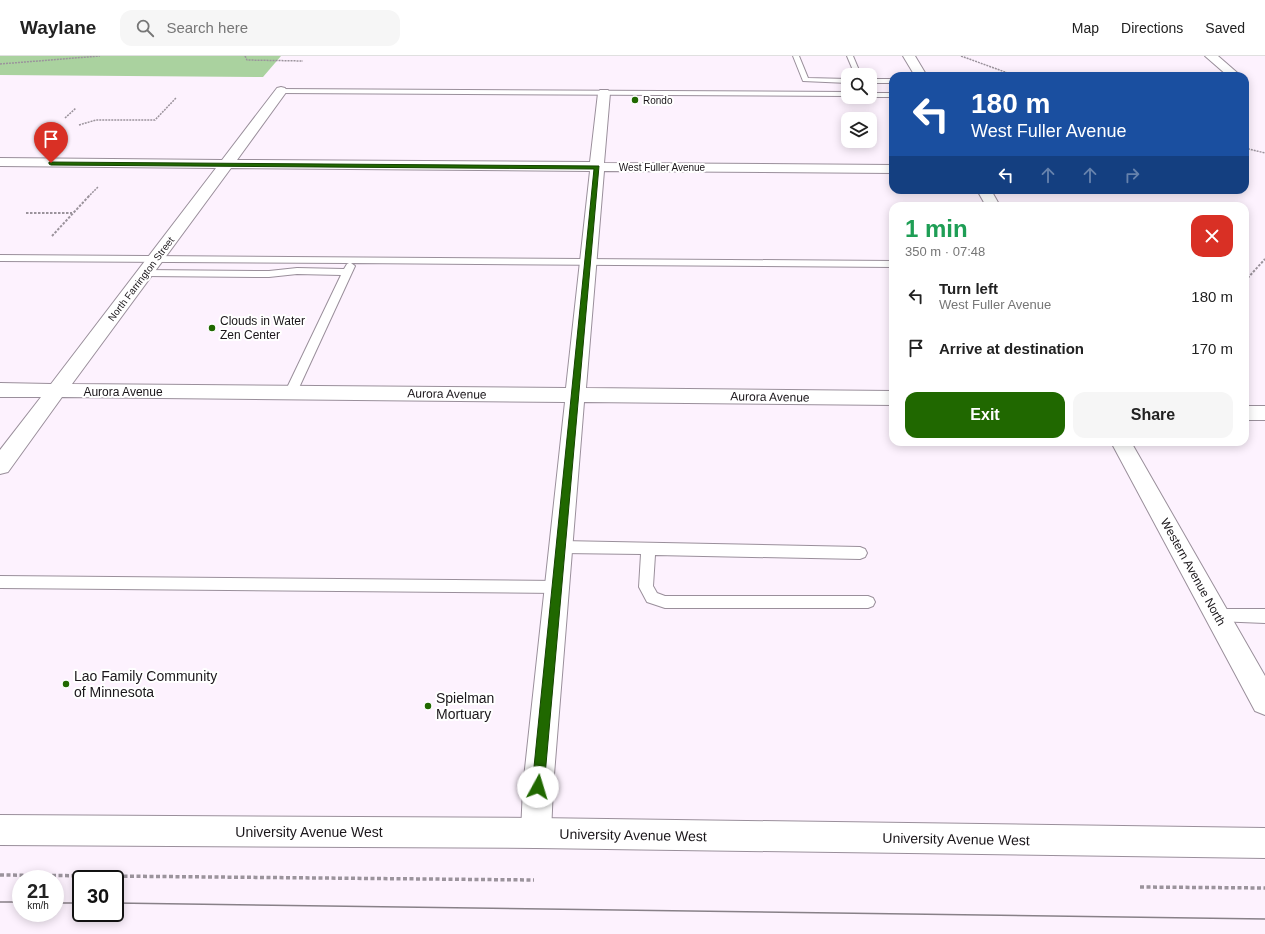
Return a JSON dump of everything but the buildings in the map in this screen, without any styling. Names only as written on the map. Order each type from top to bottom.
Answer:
[{"type":"street","points":[[909,56],[919,72]]},
{"type":"street","points":[[1211,56],[1230,72]]},
{"type":"street","name":"North Farrington Street","points":[[0,466],[281,91]]},
{"type":"street","points":[[536,833],[538,787],[604,93]]},
{"type":"street","name":"West Fuller Avenue","points":[[0,162],[889,169]]},
{"type":"street","name":"Aurora Avenue","points":[[0,390],[889,398]]},
{"type":"street","points":[[1249,413],[1265,413]]},
{"type":"street","name":"Western Avenue North","points":[[1123,446],[1265,702]]},
{"type":"street","name":"University Avenue West","points":[[0,830],[536,833],[747,837],[1265,842]]},
{"type":"lane","points":[[796,56],[805,80],[841,80]]},
{"type":"lane","points":[[850,56],[855,68]]},
{"type":"lane","points":[[877,81],[889,81]]},
{"type":"lane","points":[[281,91],[841,94]]},
{"type":"lane","points":[[877,94],[889,95]]},
{"type":"lane","points":[[0,258],[889,264]]},
{"type":"lane","points":[[291,392],[352,260]]},
{"type":"lane","points":[[145,273],[269,274],[297,271],[347,272]]},
{"type":"lane","points":[[562,547],[860,553]]},
{"type":"lane","points":[[648,548],[646,587],[652,598],[665,602],[868,602]]},
{"type":"lane","points":[[0,582],[558,587]]},
{"type":"lane","points":[[1216,615],[1265,616]]},
{"type":"path","points":[[74,56],[80,58]]},
{"type":"path","points":[[0,64],[100,56]]},
{"type":"path","points":[[245,56],[247,60],[303,61]]},
{"type":"path","points":[[961,56],[1005,72]]},
{"type":"path","points":[[79,125],[96,120],[155,120],[176,98]]},
{"type":"path","points":[[65,118],[76,108]]},
{"type":"path","points":[[1249,149],[1265,153]]},
{"type":"path","points":[[51,236],[119,163]]},
{"type":"path","points":[[26,213],[73,213]]},
{"type":"path","points":[[1249,277],[1265,259]]},
{"type":"path","points":[[0,875],[534,880]]},
{"type":"path","points":[[1140,887],[1265,888]]},
{"type":"green space","points":[[0,56],[281,56],[263,77],[0,75]]},
{"type":"tram line","points":[[0,902],[12,902]]},
{"type":"tram line","points":[[64,903],[72,903]]},
{"type":"tram line","points":[[124,903],[1265,919]]},
{"type":"place","name":"Rondo","points":[[635,100]]},
{"type":"place","name":"Clouds in Water Zen Center","points":[[212,328]]},
{"type":"place","name":"Lao Family Community of Minnesota","points":[[66,684]]},
{"type":"place","name":"Spielman Mortuary","points":[[428,706]]},
{"type":"route","points":[[51,163],[597,167],[538,787]]}]
